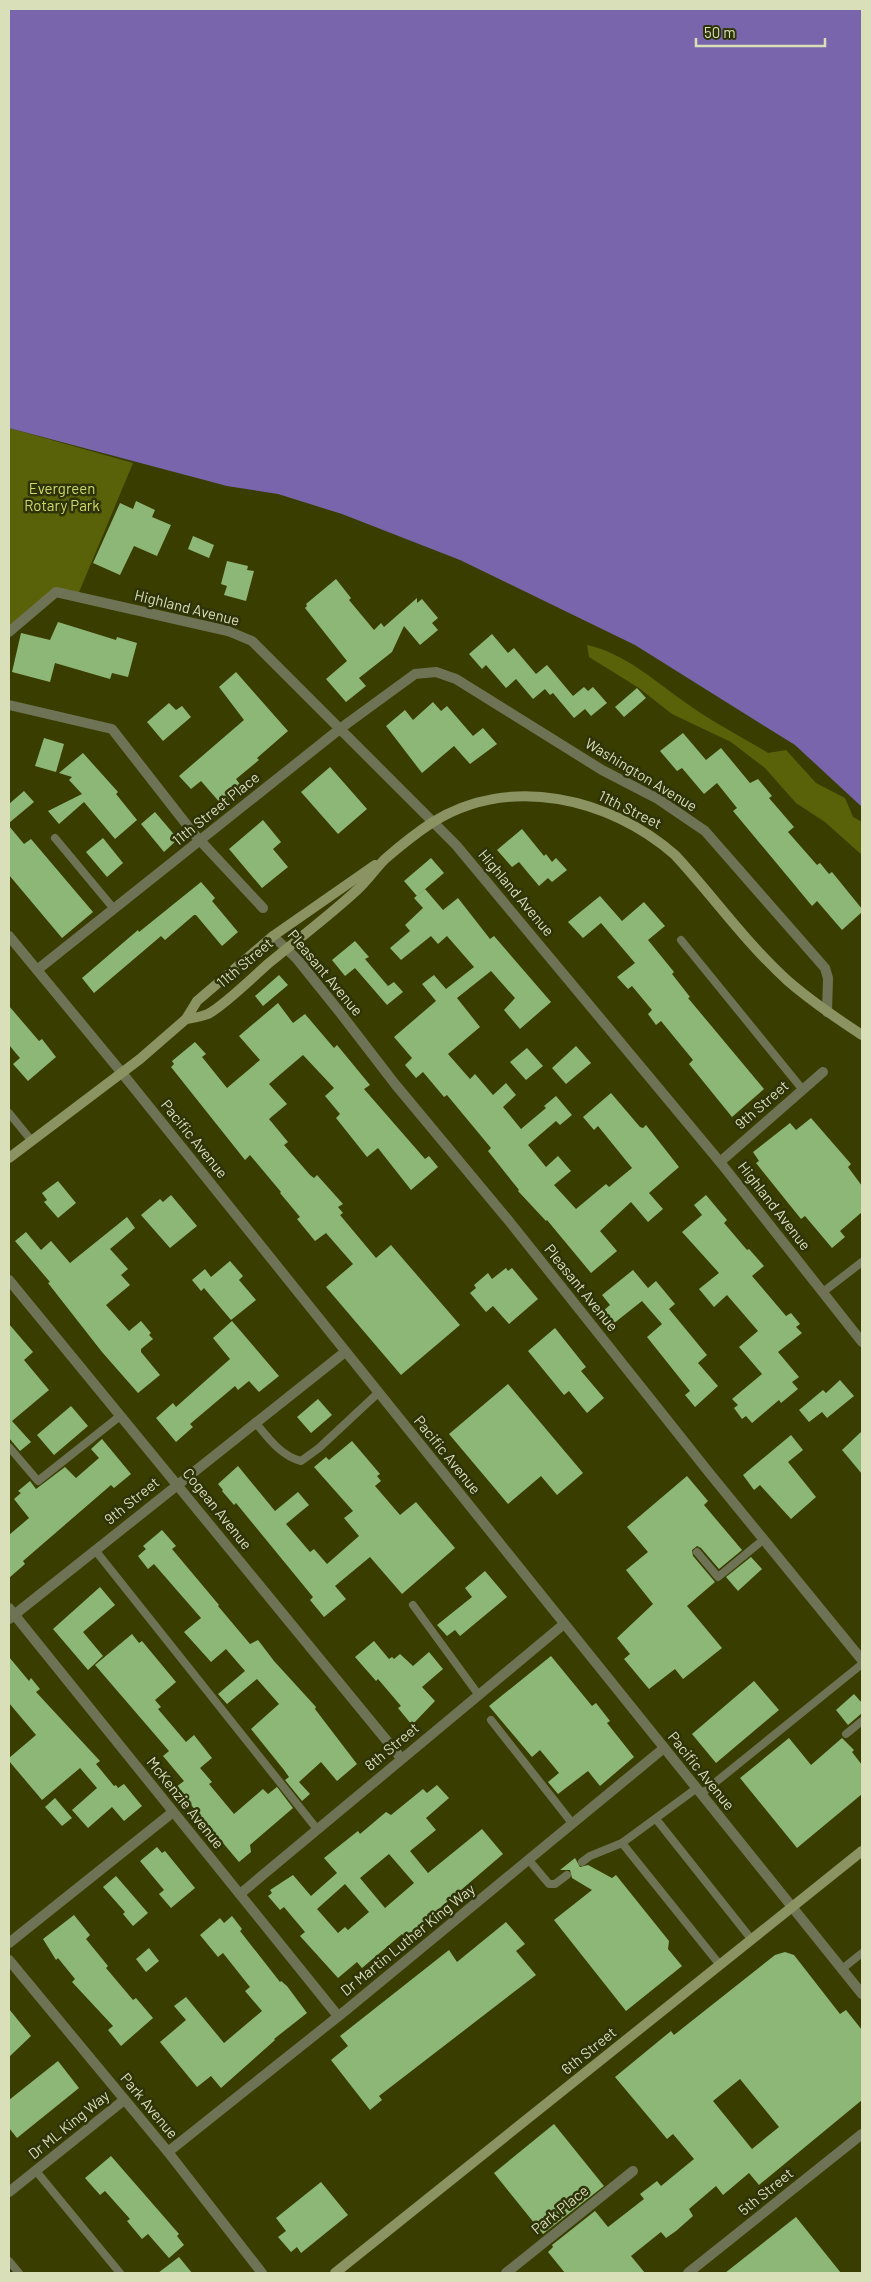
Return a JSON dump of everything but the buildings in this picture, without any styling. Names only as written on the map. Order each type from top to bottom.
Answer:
[{"type":"main road","name":"11th Street","points":[[9,1158],[122,1073],[186,1019],[197,1001],[274,936],[354,878],[385,860],[435,821],[476,803],[525,796],[573,801],[643,830],[675,855],[767,960],[788,981],[827,1012],[862,1035]]},
{"type":"main road","name":"11th Street","points":[[186,1019],[208,1014],[357,890],[385,860]]},
{"type":"main road","name":"6th Street","points":[[335,2273],[862,1852]]},
{"type":"street","name":"Highland Avenue","points":[[9,632],[56,592],[228,632],[252,641],[435,821],[720,1162],[862,1342]]},
{"type":"street","name":"Washington Avenue","points":[[415,674],[436,672],[456,679],[602,770],[658,799],[705,831],[825,968],[828,978],[827,1012]]},
{"type":"street","name":"11th Street Place","points":[[37,970],[341,728],[415,674]]},
{"type":"street","points":[[9,705],[112,729],[201,841],[263,908]]},
{"type":"street","name":"Pacific Avenue","points":[[9,936],[122,1073],[862,1994]]},
{"type":"street","name":"Pleasant Avenue","points":[[274,936],[297,959],[395,1084],[509,1221],[862,1662]]},
{"type":"street","name":"9th Street","points":[[720,1162],[823,1072]]},
{"type":"street","name":"Cogean Avenue","points":[[9,1280],[401,1758]]},
{"type":"street","name":"9th Street","points":[[10,1614],[95,1550],[345,1352]]},
{"type":"street","name":"McKenzie Avenue","points":[[10,1614],[338,2016]]},
{"type":"street","name":"8th Street","points":[[240,1894],[564,1624]]},
{"type":"street","name":"Dr Martin Luther King Way","points":[[168,2152],[338,2016],[664,1748]]},
{"type":"street","points":[[9,1943],[173,1812]]},
{"type":"street","name":"Park Avenue","points":[[9,1960],[168,2152],[262,2273]]},
{"type":"street","name":"Dr ML King Way","points":[[9,2192],[124,2100]]},
{"type":"street","name":"5th Street","points":[[688,2273],[862,2134]]},
{"type":"street","name":"Park Place","points":[[506,2273],[633,2171]]},
{"type":"lane","points":[[55,838],[114,909]]},
{"type":"lane","points":[[681,940],[803,1090]]},
{"type":"lane","points":[[9,1113],[31,1140]]},
{"type":"lane","points":[[823,1292],[862,1262]]},
{"type":"lane","points":[[255,1422],[273,1444],[290,1458],[301,1461],[319,1448],[378,1393]]},
{"type":"lane","points":[[9,1447],[38,1481],[120,1416]]},
{"type":"lane","points":[[697,1552],[718,1577],[764,1539]]},
{"type":"lane","points":[[95,1550],[318,1829]]},
{"type":"lane","points":[[414,1605],[478,1694]]},
{"type":"lane","points":[[582,1862],[590,1856],[622,1843],[699,1791],[862,1662]]},
{"type":"lane","points":[[491,1720],[572,1823]]},
{"type":"lane","points":[[846,1734],[862,1721]]},
{"type":"lane","points":[[656,1819],[752,1940]]},
{"type":"lane","points":[[622,1843],[720,1966]]},
{"type":"lane","points":[[528,1859],[549,1884],[555,1884],[567,1875]]},
{"type":"lane","points":[[842,1969],[862,1953]]},
{"type":"lane","points":[[36,2170],[120,2273]]},
{"type":"lane","points":[[9,2261],[19,2273]]},
{"type":"green space","name":"Evergreen Rotary Park","points":[[9,428],[133,463],[77,597],[56,592],[9,632]]},
{"type":"green space","points":[[587,645],[601,649],[628,662],[699,712],[768,753],[786,750],[816,783],[845,798],[853,817],[862,822],[862,855],[825,822],[796,803],[765,768],[731,742],[672,714],[639,688],[589,657]]},
{"type":"shaded area","points":[[9,9],[862,9],[862,807],[795,745],[635,645],[460,560],[342,514],[278,494],[227,486],[9,428]]}]
